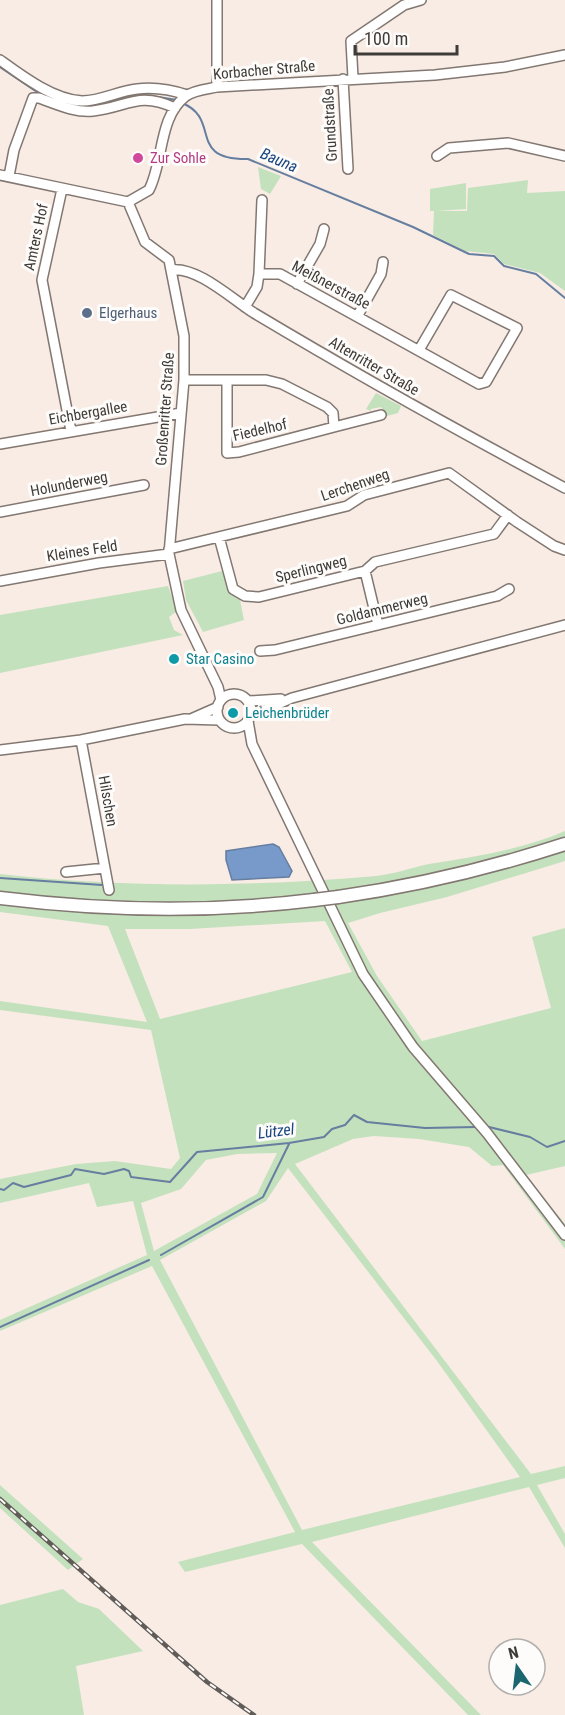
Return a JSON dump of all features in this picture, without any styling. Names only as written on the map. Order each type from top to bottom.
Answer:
[{"type":"main road","points":[[0,898],[126,909],[190,909],[314,900],[397,887],[490,867],[565,844]]},
{"type":"street","points":[[217,0],[217,87]]},
{"type":"street","points":[[353,78],[351,40],[404,6],[422,0]]},
{"type":"street","name":"Korbacher Straße","points":[[187,95],[217,87],[440,74],[505,67],[565,55]]},
{"type":"street","points":[[0,60],[33,82],[66,98],[82,101],[137,89],[187,95]]},
{"type":"street","name":"Grundstraße","points":[[342,79],[348,169]]},
{"type":"street","points":[[175,108],[164,102],[139,99],[93,111],[33,98],[4,175],[128,202],[143,195],[151,185],[168,122],[175,108],[187,95]]},
{"type":"street","points":[[437,156],[449,148],[508,143],[565,156]]},
{"type":"street","name":"Amters Hof","points":[[62,189],[42,270],[43,293],[71,431]]},
{"type":"street","points":[[245,307],[257,287],[262,200]]},
{"type":"street","points":[[128,202],[145,242],[170,265]]},
{"type":"street","points":[[297,284],[320,244],[324,229]]},
{"type":"street","points":[[358,315],[381,274],[383,262]]},
{"type":"street","name":"Altenritter Straße","points":[[170,265],[189,270],[245,307],[402,400],[565,488]]},
{"type":"street","name":"Großenritter Straße","points":[[170,265],[184,336],[184,380],[169,551],[181,610],[225,686],[235,694]]},
{"type":"street","name":"Meißnerstraße","points":[[259,274],[280,274],[358,315],[418,350],[479,384],[486,382],[517,328],[451,295],[418,350]]},
{"type":"street","points":[[184,380],[267,380],[282,384],[327,407],[333,413],[334,427]]},
{"type":"street","name":"Fiedelhof","points":[[227,381],[227,453],[239,452],[381,415]]},
{"type":"street","name":"Eichbergallee","points":[[0,444],[181,413]]},
{"type":"street","name":"Lerchenweg","points":[[169,551],[347,506],[364,495],[449,473],[554,546],[565,550]]},
{"type":"street","name":"Holunderweg","points":[[0,512],[144,485]]},
{"type":"street","name":"Sperlingweg","points":[[219,537],[233,589],[245,596],[259,597],[365,571],[375,562],[494,534],[508,515]]},
{"type":"street","name":"Kleines Feld","points":[[0,581],[169,551]]},
{"type":"street","points":[[365,571],[378,625]]},
{"type":"street","name":"Goldammerweg","points":[[260,651],[275,650],[496,596],[509,589]]},
{"type":"street","points":[[236,728],[250,718],[292,698],[565,626]]},
{"type":"street","name":"Großenritter Straße","points":[[191,630],[220,703]]},
{"type":"street","points":[[191,719],[235,694],[249,701],[292,698]]},
{"type":"street","points":[[249,701],[252,744]]},
{"type":"street","points":[[219,720],[220,703]]},
{"type":"street","points":[[0,750],[81,740],[191,719],[219,720],[227,726],[236,728],[252,744],[363,974],[414,1047],[487,1133],[565,1235]]},
{"type":"street","name":"Hilschen","points":[[81,740],[109,890]]},
{"type":"street","points":[[66,872],[105,868]]},
{"type":"green space","points":[[258,167],[281,176],[270,194],[261,189]]},
{"type":"green space","points":[[528,180],[527,193],[565,191],[565,291],[540,273],[504,264],[494,254],[465,251],[433,235],[434,211],[430,211],[430,189],[466,183],[466,209],[436,211],[467,211],[468,188]]},
{"type":"green space","points":[[376,393],[401,406],[398,413],[387,416],[381,407],[371,409],[371,411],[366,409]]},
{"type":"green space","points":[[222,571],[233,596],[240,600],[244,620],[203,632],[186,600],[183,581]]},
{"type":"green space","points":[[168,586],[177,611],[169,617],[174,630],[183,635],[0,673],[0,615]]},
{"type":"green space","points":[[565,831],[565,861],[447,897],[348,923],[377,976],[422,1041],[551,1008],[532,937],[565,928],[565,1166],[526,1175],[565,1224],[565,1249],[503,1165],[492,1166],[469,1147],[419,1139],[374,1136],[353,1139],[295,1164],[531,1474],[565,1466],[565,1478],[537,1485],[565,1534],[565,1548],[529,1487],[312,1542],[481,1715],[468,1715],[302,1544],[185,1572],[178,1562],[295,1532],[152,1266],[0,1331],[0,1320],[147,1255],[133,1201],[97,1207],[89,1183],[0,1203],[0,1179],[76,1164],[115,1161],[171,1169],[180,1158],[151,1030],[0,1010],[0,1001],[147,1022],[108,926],[0,912],[0,874],[141,884],[235,884],[329,880],[389,874],[429,864],[498,852]],"holes":[[[325,921],[352,972],[160,1019],[125,929],[190,929]],[[277,1153],[257,1194],[154,1251],[141,1203],[181,1189],[206,1160],[237,1154]],[[288,1168],[437,1361],[520,1477],[302,1530],[160,1260],[266,1201]]]},
{"type":"green space","points":[[0,1485],[83,1559],[68,1570],[0,1508]]},
{"type":"green space","points":[[63,1589],[78,1602],[99,1609],[143,1651],[76,1666],[84,1715],[0,1715],[0,1605]]},
{"type":"water","points":[[273,844],[279,847],[292,871],[289,877],[232,880],[226,860],[226,851]]},
{"type":"waterway","name":"Bauna","points":[[0,67],[34,90],[57,100]]},
{"type":"waterway","name":"Bauna","points":[[71,105],[90,107],[139,94],[177,100]]},
{"type":"waterway","name":"Bauna","points":[[182,103],[194,110],[200,119],[210,146],[217,153],[229,158],[248,159],[413,227],[469,254],[494,256],[504,266],[536,274],[565,298]]},
{"type":"waterway","points":[[0,878],[102,885]]},
{"type":"waterway","name":"Lützel","points":[[0,1189],[4,1190],[13,1183],[24,1187],[71,1175],[75,1169],[104,1174],[124,1169],[129,1171],[131,1177],[170,1182],[197,1152],[289,1143],[324,1137],[332,1129],[345,1125],[354,1115],[367,1122],[425,1128],[476,1127]]},
{"type":"waterway","name":"Lützel","points":[[485,1126],[530,1137],[547,1147],[565,1141]]},
{"type":"waterway","points":[[161,1255],[263,1197],[289,1144]]},
{"type":"waterway","points":[[0,1327],[149,1260]]},
{"type":"railway","points":[[0,1499],[207,1682],[254,1715]]},
{"type":"place","name":"Zur Sohle","points":[[138,158]]},
{"type":"place","name":"Elgerhaus","points":[[87,313]]},
{"type":"place","name":"Star Casino","points":[[174,659]]},
{"type":"place","name":"Leichenbrüder","points":[[233,713]]}]
